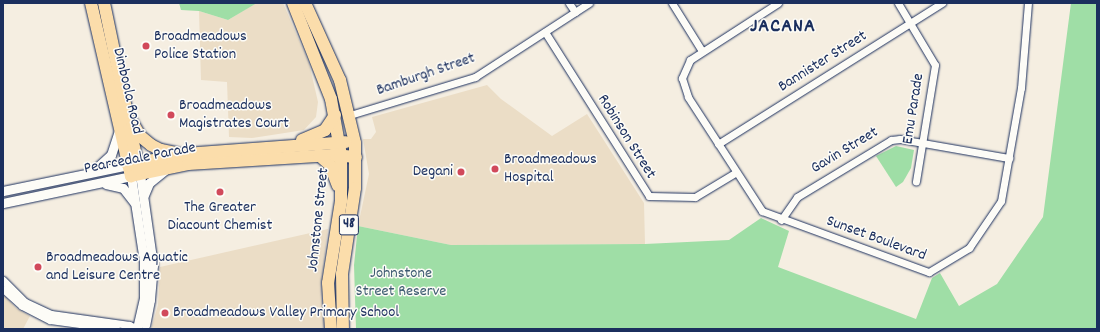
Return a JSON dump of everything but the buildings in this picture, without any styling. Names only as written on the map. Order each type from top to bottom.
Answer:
[{"type":"main road","name":"Dimboola Road","points":[[91,3],[119,129],[134,169]]},
{"type":"main road","name":"Dimboola Road","points":[[104,3],[130,117],[134,169]]},
{"type":"main road","name":"Johnstone Street","points":[[293,3],[323,77],[335,115],[341,155],[341,201],[328,283],[331,329]]},
{"type":"main road","name":"Johnstone Street","points":[[305,3],[340,80],[350,115],[355,143],[355,188],[342,274],[343,329]]},
{"type":"main road","points":[[314,3],[335,49],[340,80]]},
{"type":"main road","points":[[316,28],[313,29],[312,33],[322,59],[323,77]]},
{"type":"main road","points":[[284,146],[325,130],[335,115]]},
{"type":"main road","points":[[130,117],[140,136],[150,145],[161,150],[184,154]]},
{"type":"main road","name":"Pearcedale Parade","points":[[134,169],[184,154],[339,141],[355,143]]},
{"type":"main road","points":[[238,149],[240,161]]},
{"type":"main road","name":"Pearcedale Parade","points":[[134,169],[319,156],[341,155],[356,157]]},
{"type":"main road","points":[[319,156],[333,170],[341,201]]},
{"type":"street","points":[[569,3],[575,12]]},
{"type":"street","name":"Bamburgh Street","points":[[350,115],[475,77],[589,3]]},
{"type":"street","points":[[672,3],[702,51]]},
{"type":"street","name":"Sunset Boulevard","points":[[778,3],[702,51],[686,66],[683,85],[736,173],[762,211],[781,220],[923,271],[933,271],[969,248],[998,207],[1009,158],[1021,88],[1028,3]]},
{"type":"street","name":"Emu Parade","points":[[898,3],[935,65],[916,181]]},
{"type":"street","name":"Bannister Street","points":[[718,144],[942,3]]},
{"type":"street","name":"Robinson Street","points":[[544,32],[649,196],[695,197],[736,173]]},
{"type":"street","points":[[88,174],[111,155],[116,144],[119,129]]},
{"type":"street","name":"Gavin Street","points":[[781,220],[797,197],[886,141],[900,139],[922,142],[1009,158]]},
{"type":"street","points":[[144,197],[149,183],[169,167]]},
{"type":"street","name":"Pearcedale Parade","points":[[3,191],[88,174],[134,169]]},
{"type":"street","name":"Pearcedale Parade","points":[[3,203],[100,183],[134,169]]},
{"type":"street","name":"Dimboola Road","points":[[134,169],[144,197],[148,260],[144,298],[138,329]]},
{"type":"street","name":"Dimboola Road","points":[[134,169],[137,208],[152,285],[143,329]]},
{"type":"street","points":[[100,183],[123,188],[137,208]]},
{"type":"street","points":[[3,280],[26,302],[51,314],[138,329]]},
{"type":"street","points":[[3,289],[22,306],[50,320],[116,329]]},
{"type":"shaded area","points":[[256,3],[283,3],[309,63],[318,102],[316,117],[304,130],[252,138],[229,137],[227,82],[201,80],[199,11],[228,20]]},
{"type":"shaded area","name":"Broadmeadows Hospital","points":[[487,85],[501,99],[552,136],[587,114],[644,203],[645,244],[451,245],[358,226],[369,174],[363,139],[371,139],[376,132],[372,117]]},
{"type":"shaded area","points":[[328,229],[321,285],[324,329],[151,329],[158,305],[160,267]]},
{"type":"shaded area","points":[[3,294],[16,308],[30,316],[23,329],[3,329]]},
{"type":"green space","points":[[179,3],[257,3],[228,20],[199,11],[181,10]]},
{"type":"green space","name":"Johnstone Street Reserve","points":[[1071,3],[1097,3],[1097,329],[356,329],[354,265],[358,226],[451,245],[645,244],[729,240],[761,218],[789,231],[778,267],[916,319],[932,278],[940,273],[959,306],[997,284],[1043,217]]},
{"type":"green space","points":[[896,146],[914,150],[911,168],[903,182],[896,187],[876,156]]},
{"type":"place","name":"Broadmeadows Police Station","points":[[146,46]]},
{"type":"place","name":"Broadmeadows Magistrates Court","points":[[171,115]]},
{"type":"place","name":"Broadmeadows Hospital","points":[[495,169]]},
{"type":"place","name":"Degani","points":[[461,172]]},
{"type":"place","name":"The Greater Diacount Chemist","points":[[220,192]]},
{"type":"place","name":"Broadmeadows Aquatic and Leisure Centre","points":[[38,267]]},
{"type":"place","name":"Broadmeadows Valley Primary School","points":[[165,313]]},
{"type":"district","name":"JACANA","points":[[783,27]]}]
